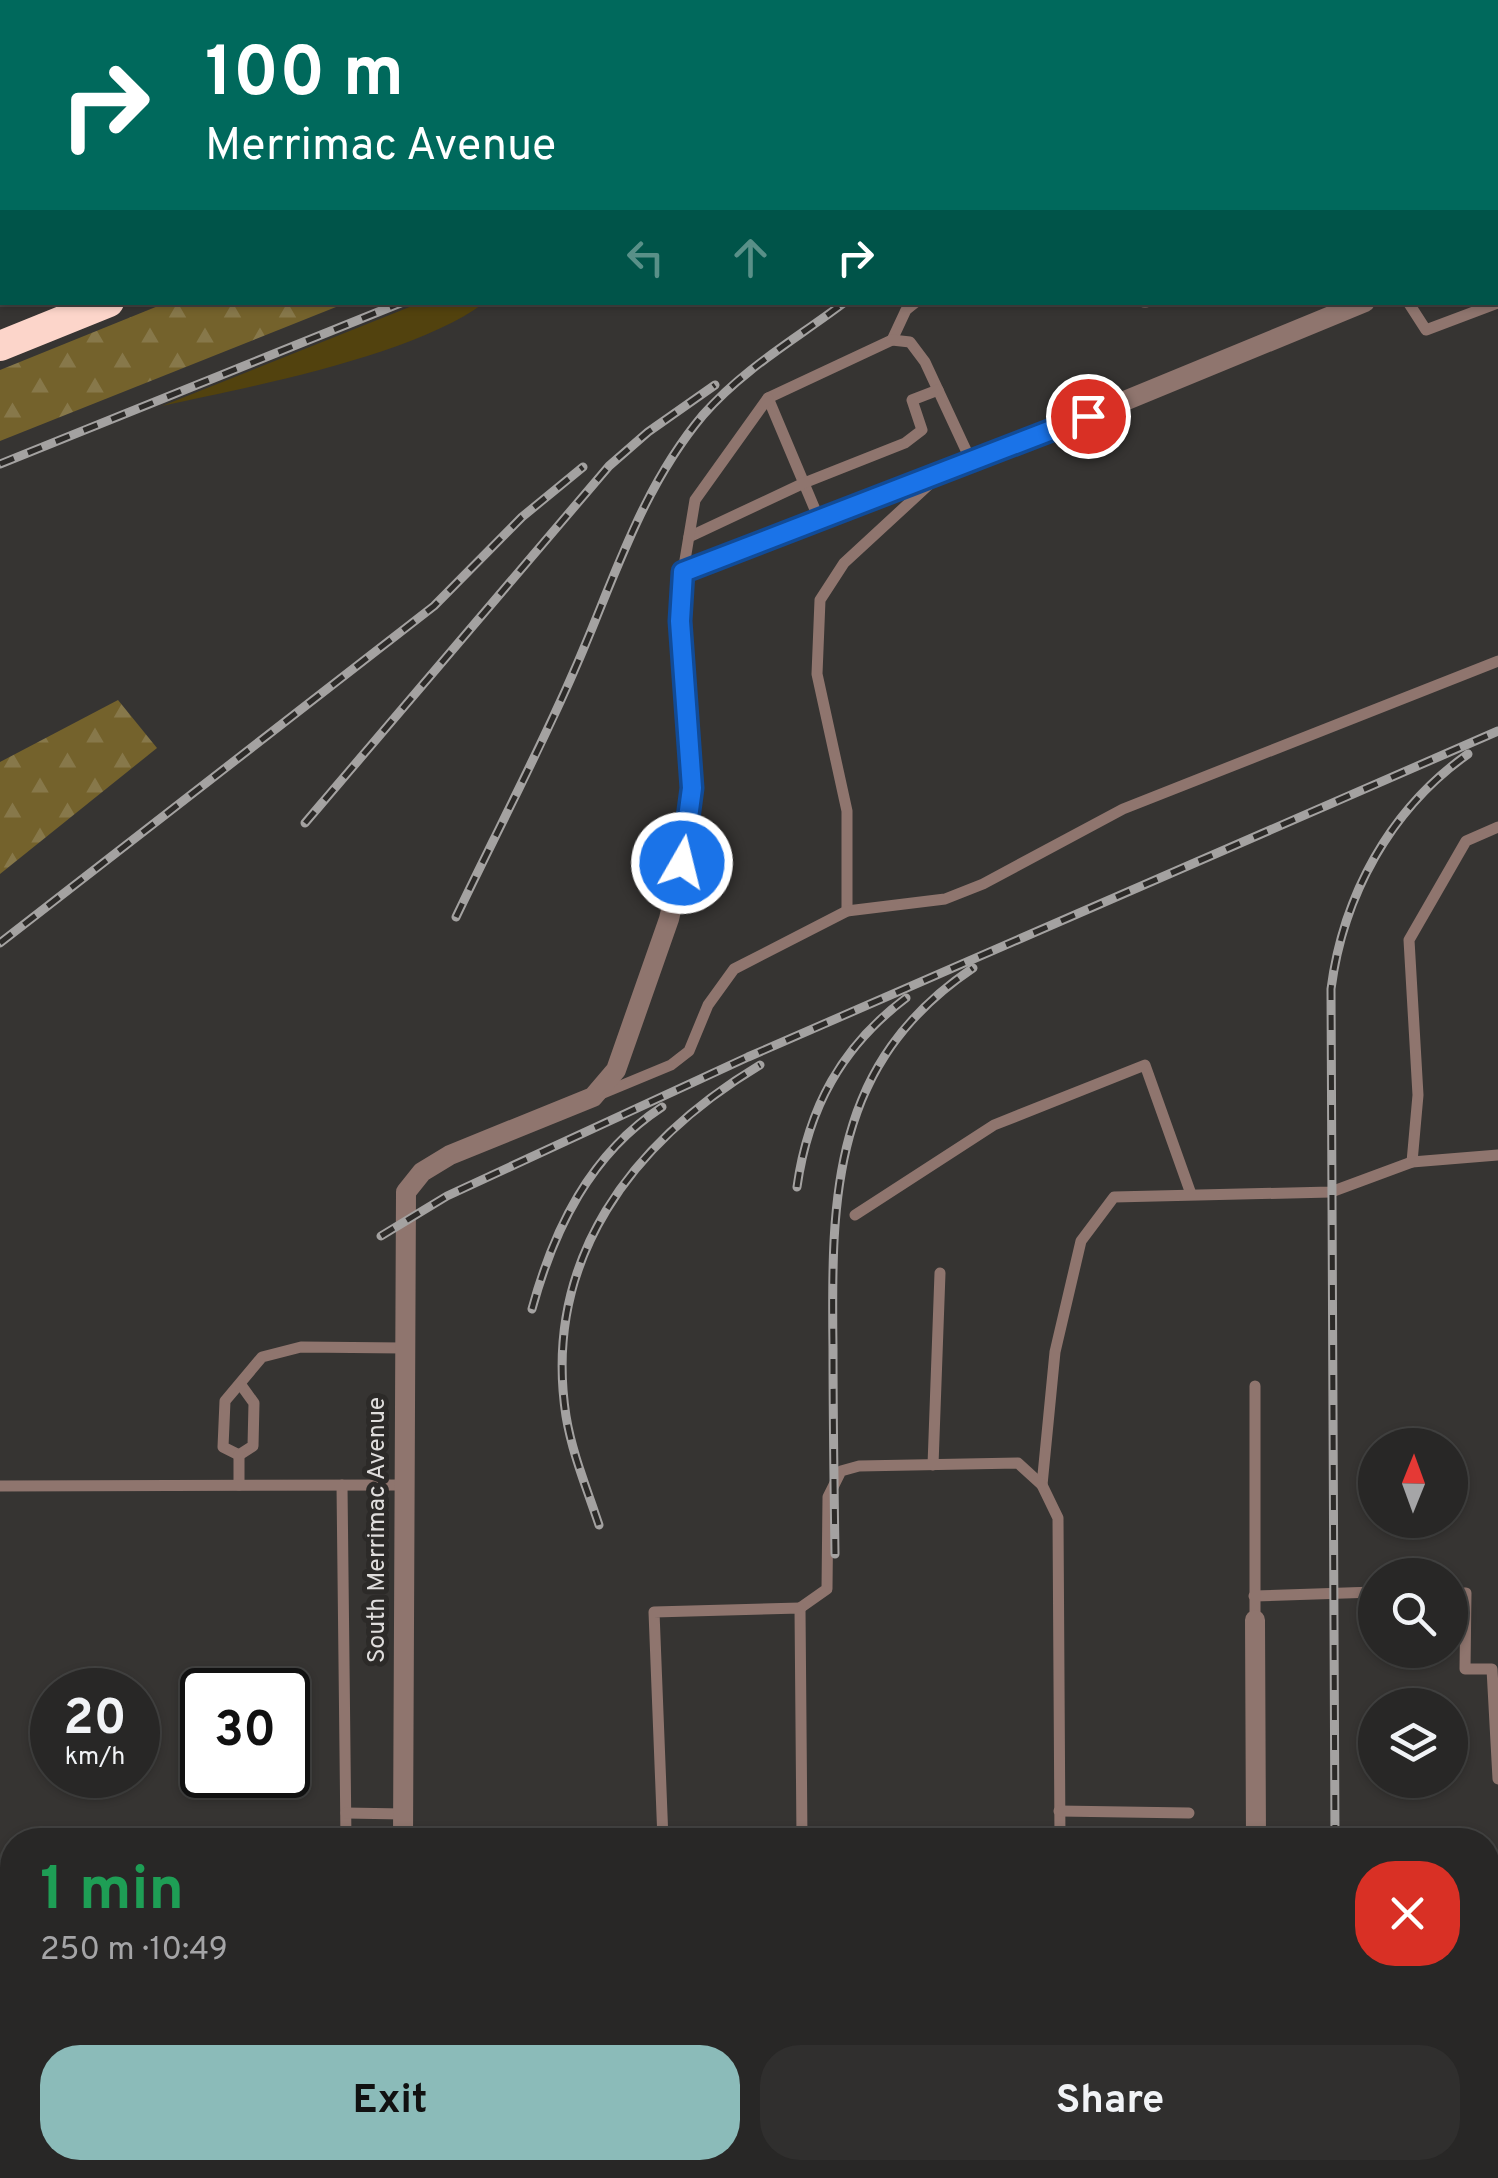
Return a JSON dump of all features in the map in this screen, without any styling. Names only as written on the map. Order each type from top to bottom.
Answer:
[{"type":"highway","points":[[0,346],[101,305]]},
{"type":"street","points":[[592,1097],[616,1070],[670,919],[682,863],[692,788],[680,621],[683,572],[1358,305]]},
{"type":"street","name":"South Merrimac Avenue","points":[[404,1828],[406,1192],[422,1172],[450,1155],[592,1097]]},
{"type":"street","points":[[1255,1620],[1256,1828]]},
{"type":"lane","points":[[892,340],[912,305]]},
{"type":"lane","points":[[1410,305],[1426,330],[1490,305]]},
{"type":"lane","points":[[683,572],[694,500],[768,398],[892,340],[910,342],[971,460]]},
{"type":"lane","points":[[689,537],[804,483],[904,443],[922,430],[912,400],[938,390]]},
{"type":"lane","points":[[768,398],[819,518]]},
{"type":"lane","points":[[847,911],[847,811],[817,674],[820,600],[844,562],[945,470]]},
{"type":"lane","points":[[592,1097],[671,1065],[688,1051],[708,1005],[734,969],[847,911],[945,899],[974,888],[1123,809],[1498,660]]},
{"type":"lane","points":[[1412,1162],[1418,1095],[1409,940],[1466,841],[1498,827]]},
{"type":"lane","points":[[855,1215],[994,1125],[1144,1065],[1191,1194]]},
{"type":"lane","points":[[1042,1486],[1055,1352],[1081,1241],[1114,1198],[1331,1192],[1412,1162],[1498,1155]]},
{"type":"lane","points":[[933,1465],[940,1273]]},
{"type":"lane","points":[[239,1455],[224,1446],[225,1400],[242,1385],[262,1357],[281,1350],[403,1348]]},
{"type":"lane","points":[[239,1455],[253,1446],[254,1402],[242,1385]]},
{"type":"lane","points":[[1255,1386],[1255,1620]]},
{"type":"lane","points":[[239,1455],[239,1485]]},
{"type":"lane","points":[[663,1828],[654,1612],[800,1608],[827,1589],[828,1497],[841,1471],[1018,1463],[1042,1486],[1058,1518],[1060,1828]]},
{"type":"lane","points":[[342,1485],[346,1828]]},
{"type":"lane","points":[[0,1486],[403,1485]]},
{"type":"lane","points":[[1254,1596],[1358,1593]]},
{"type":"lane","points":[[800,1608],[802,1828]]},
{"type":"lane","points":[[1465,1668],[1492,1669],[1498,1780]]},
{"type":"lane","points":[[1060,1811],[1188,1813]]},
{"type":"lane","points":[[346,1813],[403,1814]]},
{"type":"shaded area","points":[[414,305],[481,305],[417,338],[331,367],[162,406]]},
{"type":"green space","points":[[161,305],[341,305],[0,441],[0,370]]},
{"type":"green space","points":[[118,700],[157,748],[0,874],[0,762]]},
{"type":"railway","points":[[0,464],[396,305]]},
{"type":"railway","points":[[456,917],[546,733],[630,538],[662,474],[719,398],[753,368],[841,305]]},
{"type":"railway","points":[[305,823],[609,466],[648,432],[715,385]]},
{"type":"railway","points":[[0,943],[434,606],[522,517],[583,467]]},
{"type":"railway","points":[[381,1236],[447,1196],[748,1057],[1498,731]]},
{"type":"railway","points":[[1335,1828],[1331,989],[1346,921],[1375,857],[1415,801],[1468,754]]},
{"type":"railway","points":[[835,1554],[834,1237],[849,1136],[866,1090],[891,1046],[926,1005],[973,968]]},
{"type":"railway","points":[[797,1187],[810,1131],[832,1081],[864,1037],[906,998]]},
{"type":"railway","points":[[599,1525],[569,1430],[562,1359],[568,1306],[583,1256],[606,1210],[636,1168],[714,1095],[760,1065]]},
{"type":"railway","points":[[532,1309],[551,1250],[578,1196],[614,1147],[662,1107]]},
{"type":"route","points":[[682,863],[692,788],[680,621],[683,572],[1088,416]]}]
